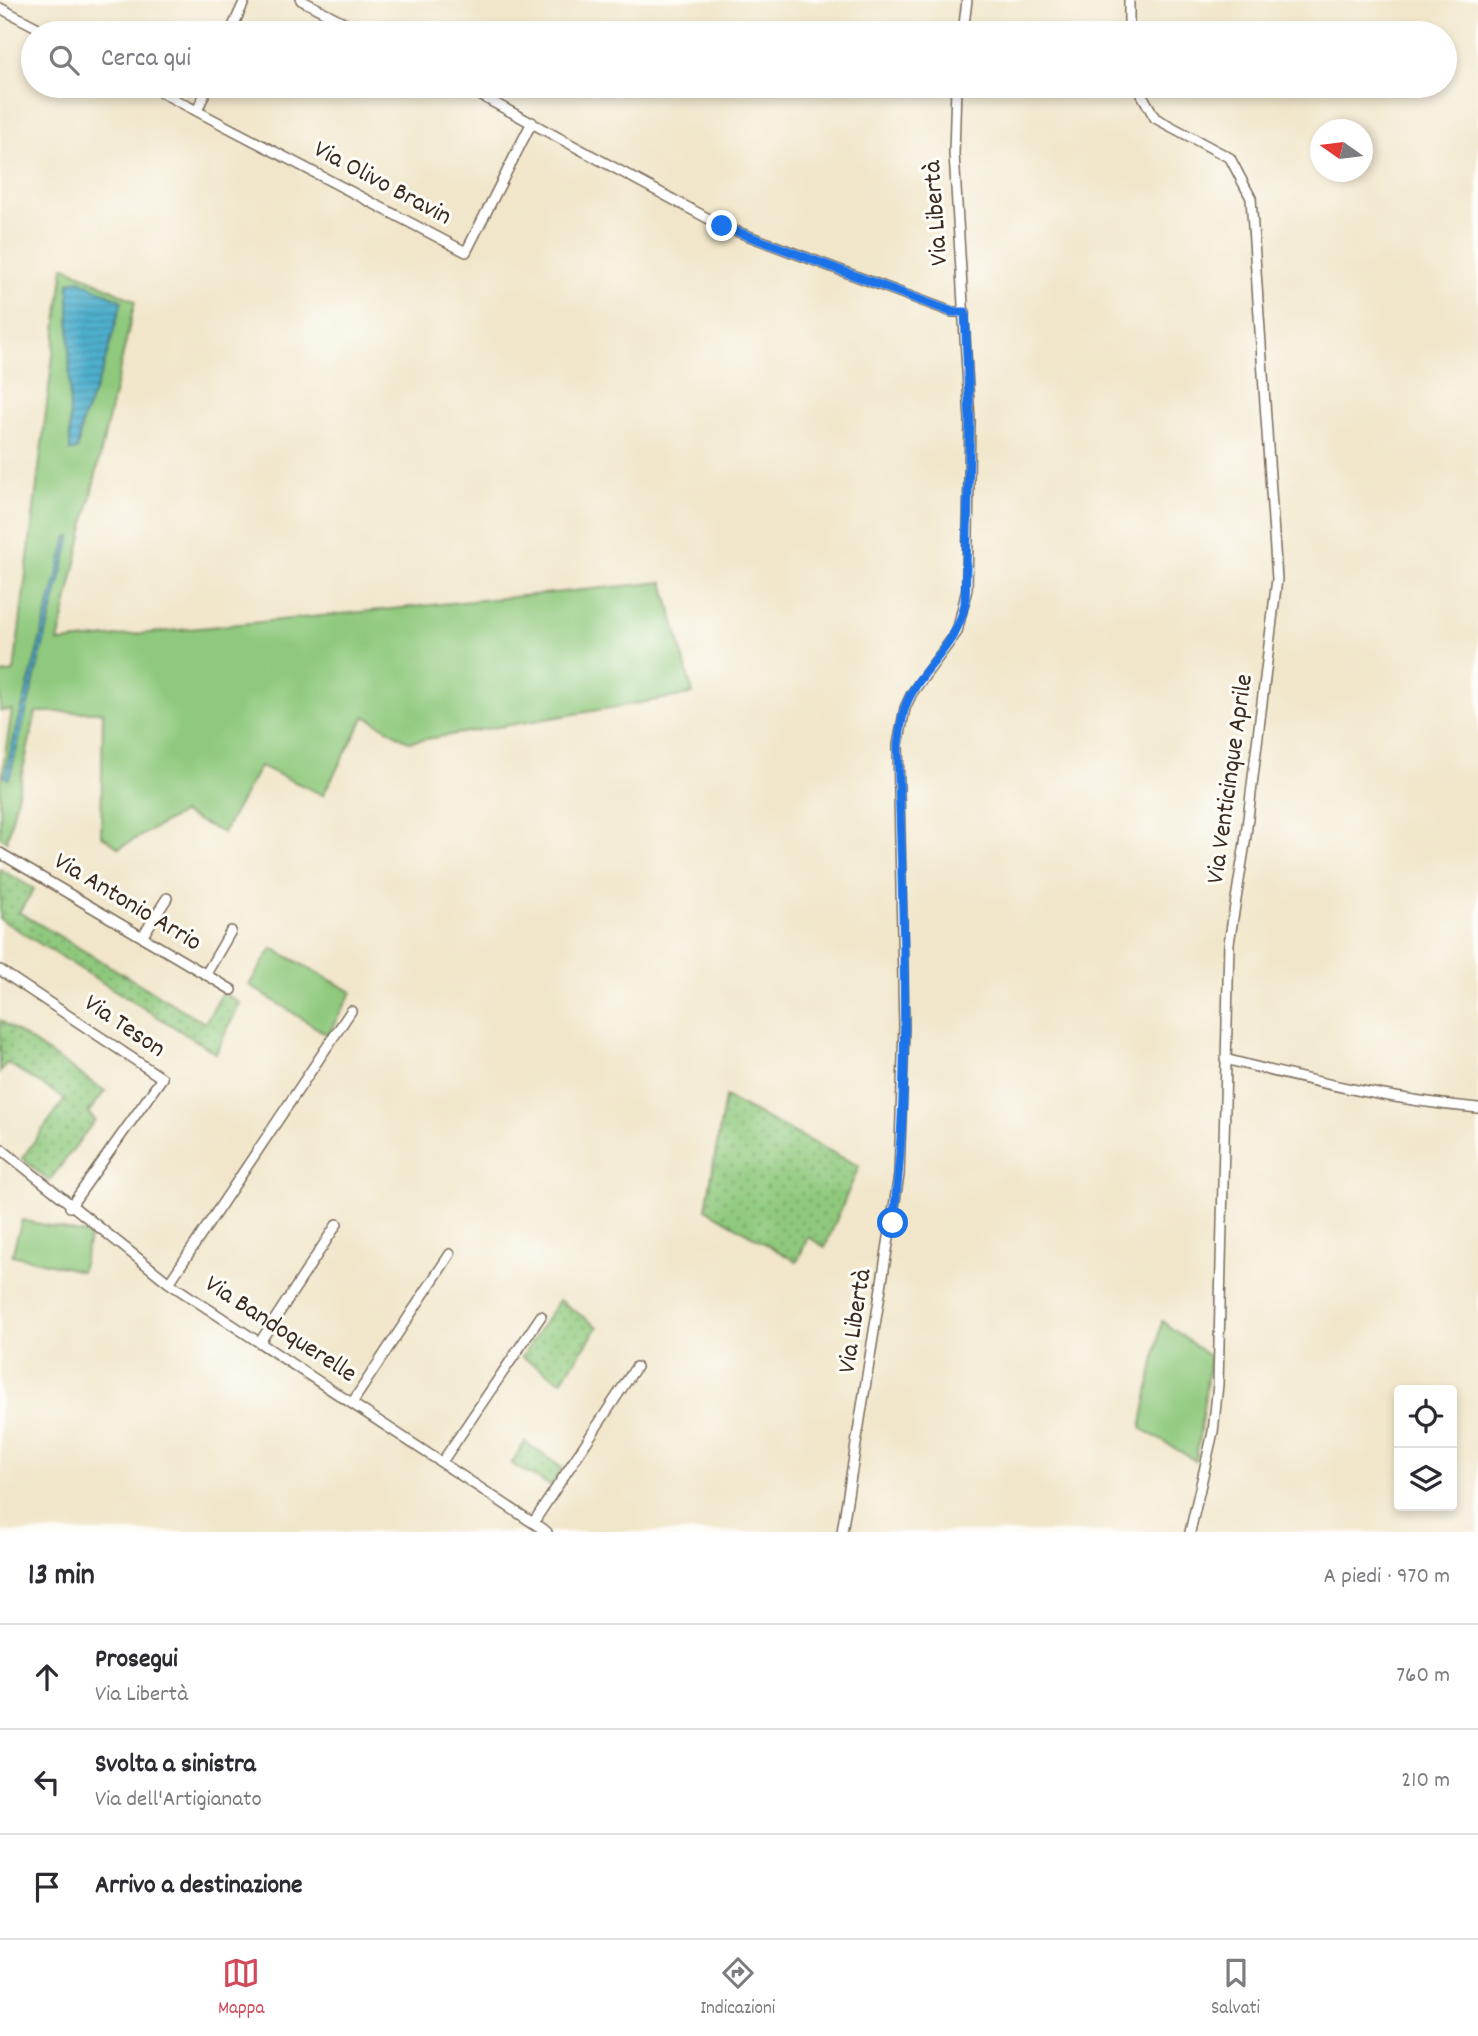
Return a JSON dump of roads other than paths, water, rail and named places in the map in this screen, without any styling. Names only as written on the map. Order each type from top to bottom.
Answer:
[{"type":"street","points":[[235,21],[245,0]]},
{"type":"street","points":[[301,0],[340,21]]},
{"type":"street","points":[[964,21],[967,0]]},
{"type":"street","points":[[1129,0],[1129,21]]},
{"type":"street","points":[[0,8],[25,21]]},
{"type":"street","name":"Via Olivo Bravin","points":[[172,98],[466,251],[532,122]]},
{"type":"street","points":[[197,111],[203,98]]},
{"type":"street","points":[[486,98],[722,226],[952,312],[965,312]]},
{"type":"street","name":"Via Libertà","points":[[842,1532],[899,1175],[904,1027],[898,745],[905,708],[912,693],[957,632],[967,589],[970,421],[954,155],[956,98]]},
{"type":"street","name":"Via Venticinque Aprile","points":[[1143,98],[1154,118],[1230,158],[1242,176],[1251,198],[1277,579],[1245,843],[1229,943],[1218,1384],[1213,1432],[1190,1532]]},
{"type":"street","name":"Via Antonio Arrio","points":[[0,853],[232,990]]},
{"type":"street","points":[[142,937],[167,898]]},
{"type":"street","points":[[206,974],[231,931]]},
{"type":"street","name":"Via Teson","points":[[0,970],[162,1078],[70,1206]]},
{"type":"street","points":[[169,1283],[351,1011]]},
{"type":"street","points":[[1225,1059],[1412,1102],[1478,1108]]},
{"type":"street","name":"Via Bandoquerelle","points":[[0,1149],[169,1283],[547,1532]]},
{"type":"street","points":[[260,1342],[337,1224]]},
{"type":"street","points":[[352,1403],[450,1254]]},
{"type":"street","points":[[442,1462],[541,1316]]},
{"type":"street","points":[[533,1523],[636,1367]]},
{"type":"water","points":[[79,280],[122,301],[103,369],[82,422],[77,450],[70,451],[69,282]]},
{"type":"water","points":[[71,537],[9,779],[4,777],[67,538]]}]
